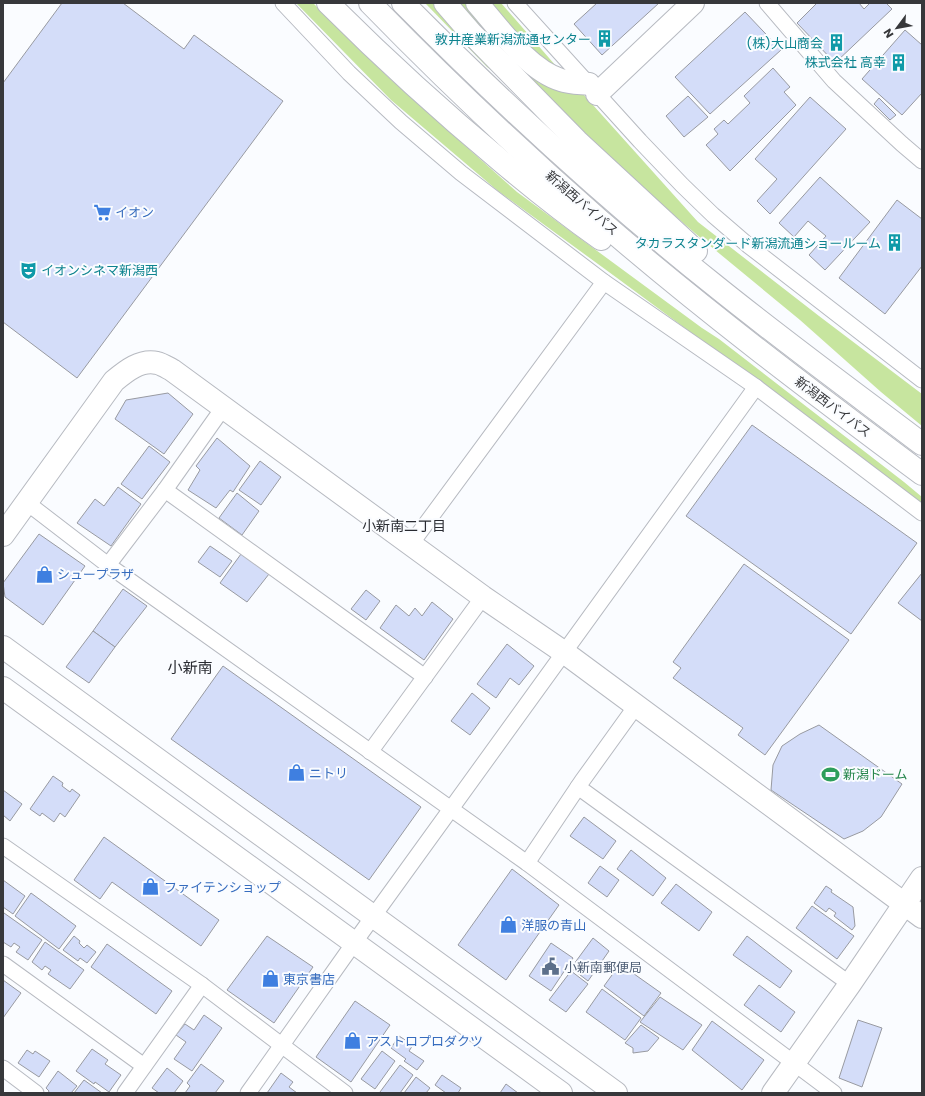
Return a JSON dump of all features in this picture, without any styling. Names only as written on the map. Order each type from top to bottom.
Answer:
[{"type":"main road","points":[[328,3],[407,79],[458,125],[527,182],[600,238],[699,304]]},
{"type":"main road","name":"新潟西バイパス","points":[[370,3],[474,106],[599,219],[699,304],[819,397],[922,474]]},
{"type":"main road","name":"新潟西バイパス","points":[[403,3],[490,88],[615,201],[712,283],[832,377],[922,444]]},
{"type":"main road","points":[[446,3],[471,32],[577,141],[832,377]]},
{"type":"main road","points":[[477,3],[521,53],[541,71],[562,80],[593,89],[693,3]]},
{"type":"main road","points":[[3,535],[114,381],[127,370],[140,364],[156,363],[172,370],[483,597],[565,653],[922,917]]},
{"type":"main road","points":[[3,647],[616,1093]]},
{"type":"main road","points":[[3,688],[561,1093]]},
{"type":"main road","points":[[773,1093],[850,984],[922,878]]},
{"type":"street","points":[[283,3],[348,73],[401,122],[461,173],[604,282],[756,387],[922,513]]},
{"type":"street","points":[[516,3],[682,185],[719,220],[749,246],[816,299],[922,380]]},
{"type":"street","points":[[767,3],[834,81],[922,161]]},
{"type":"street","points":[[411,544],[604,282]]},
{"type":"street","points":[[248,1093],[354,943],[756,387]]},
{"type":"street","points":[[108,565],[165,490],[223,408]]},
{"type":"street","points":[[165,490],[425,677]]},
{"type":"street","points":[[26,502],[108,565],[527,863],[834,1093]]},
{"type":"street","points":[[370,752],[483,597]]},
{"type":"street","points":[[527,863],[578,787],[636,706]]},
{"type":"street","points":[[578,787],[850,984]]},
{"type":"street","points":[[3,846],[202,985],[345,1093]]},
{"type":"street","points":[[3,964],[144,1066]]},
{"type":"street","points":[[125,1093],[202,985]]},
{"type":"street","points":[[3,1068],[36,1093]]},
{"type":"green space","points":[[296,3],[313,3],[387,76],[517,192],[719,339],[904,482],[922,497],[922,507],[789,405],[498,191],[391,100]]},
{"type":"green space","points":[[425,3],[435,3],[506,80],[487,67]]},
{"type":"green space","points":[[457,3],[467,3],[539,83],[584,95],[698,222],[922,394],[922,426],[881,392],[800,320],[703,240],[603,154]]},
{"type":"green space","points":[[483,3],[501,3],[563,74],[557,73]]},
{"type":"building","name":"イオン","points":[[62,3],[123,3],[184,49],[194,35],[283,101],[77,378],[3,322],[3,83]]},
{"type":"building","name":"敦井産業新潟流通センター","points":[[597,3],[659,3],[602,55],[574,24]]},
{"type":"building","name":"(株)大山商会","points":[[817,3],[859,3],[864,9],[870,3],[886,3],[892,9],[835,63],[797,23]]},
{"type":"building","points":[[745,12],[781,50],[710,114],[675,77]]},
{"type":"building","name":"株式会社 高幸","points":[[905,30],[922,45],[922,93],[902,115],[862,79]]},
{"type":"building","points":[[773,68],[790,87],[784,92],[796,105],[730,171],[706,145],[718,134],[714,129],[724,120],[728,124],[750,103],[744,96]]},
{"type":"building","points":[[688,96],[708,117],[684,137],[666,116]]},
{"type":"building","points":[[810,97],[846,129],[770,214],[757,201],[777,179],[755,159]]},
{"type":"building","points":[[879,98],[896,115],[890,120],[874,104]]},
{"type":"building","points":[[820,177],[870,222],[825,270],[809,255],[826,236],[808,221],[794,237],[779,223]]},
{"type":"building","name":"タカラスタンダード新潟流通ショールーム","points":[[897,200],[922,219],[922,266],[885,314],[839,278]]},
{"type":"building","points":[[168,393],[193,414],[164,454],[115,419],[126,400]]},
{"type":"building","points":[[752,425],[917,543],[851,634],[686,516]]},
{"type":"building","points":[[217,438],[250,466],[233,492],[230,490],[216,508],[188,490],[200,470],[196,466]]},
{"type":"building","points":[[149,446],[170,462],[142,499],[121,484]]},
{"type":"building","points":[[260,461],[281,477],[261,505],[239,490]]},
{"type":"building","points":[[118,487],[141,504],[111,546],[77,523],[95,499],[104,506]]},
{"type":"building","points":[[237,493],[259,511],[242,535],[219,518]]},
{"type":"building","name":"シュープラザ","points":[[39,534],[85,566],[43,625],[5,597],[3,583]]},
{"type":"building","points":[[210,546],[232,561],[220,577],[198,562]]},
{"type":"building","points":[[241,554],[269,574],[247,602],[220,583]]},
{"type":"building","points":[[744,564],[849,640],[765,755],[738,735],[743,728],[673,678],[681,668],[673,662]]},
{"type":"building","points":[[922,573],[922,621],[898,603]]},
{"type":"building","points":[[123,589],[147,606],[115,647],[93,631]]},
{"type":"building","points":[[366,590],[380,601],[366,620],[351,609]]},
{"type":"building","points":[[432,602],[453,619],[424,660],[380,628],[396,605],[409,616],[415,608],[422,616]]},
{"type":"building","points":[[93,631],[115,647],[89,683],[66,667]]},
{"type":"building","points":[[507,644],[534,666],[519,685],[510,678],[496,698],[477,684]]},
{"type":"building","name":"ニトリ","points":[[223,666],[421,807],[369,880],[171,739]]},
{"type":"building","points":[[472,693],[490,708],[470,735],[451,721]]},
{"type":"building","name":"新潟ドーム","points":[[819,725],[902,784],[881,817],[863,831],[844,839],[771,790],[773,765],[782,746],[800,734]]},
{"type":"building","points":[[53,776],[63,783],[62,786],[70,792],[72,789],[80,795],[65,817],[60,813],[54,822],[42,813],[40,816],[30,809]]},
{"type":"building","points":[[3,790],[22,804],[10,821],[3,815]]},
{"type":"building","points":[[584,817],[616,841],[603,859],[570,836]]},
{"type":"building","points":[[104,837],[219,920],[201,946],[112,882],[100,899],[74,880]]},
{"type":"building","points":[[631,850],[666,878],[653,896],[617,869]]},
{"type":"building","points":[[600,866],[619,880],[607,897],[588,883]]},
{"type":"building","name":"洋服の青山","points":[[512,869],[559,905],[506,980],[458,945]]},
{"type":"building","points":[[3,880],[25,896],[13,914],[3,907]]},
{"type":"building","points":[[676,884],[712,912],[699,931],[661,903]]},
{"type":"building","points":[[826,886],[832,890],[831,892],[853,907],[855,926],[852,930],[834,916],[836,913],[829,908],[826,912],[814,903]]},
{"type":"building","points":[[31,893],[76,926],[59,949],[15,916]]},
{"type":"building","points":[[812,906],[854,936],[837,959],[796,928]]},
{"type":"building","points":[[4,913],[42,940],[28,960],[16,952],[20,947],[14,943],[11,947],[3,942]]},
{"type":"building","points":[[74,936],[80,941],[79,943],[84,948],[87,945],[96,952],[87,963],[80,958],[78,961],[63,950]]},
{"type":"building","name":"東京書店","points":[[267,936],[313,967],[274,1023],[227,990]]},
{"type":"building","points":[[747,936],[792,971],[780,988],[733,955]]},
{"type":"building","points":[[593,938],[609,951],[588,981],[571,968]]},
{"type":"building","points":[[45,942],[84,970],[70,989],[48,974],[51,970],[45,966],[42,970],[32,962]]},
{"type":"building","points":[[551,943],[573,958],[551,991],[529,976]]},
{"type":"building","points":[[107,944],[172,991],[156,1014],[91,967]]},
{"type":"building","points":[[620,964],[661,993],[644,1016],[604,986]]},
{"type":"building","points":[[571,971],[588,984],[566,1012],[549,1000]]},
{"type":"building","points":[[3,980],[21,993],[3,1018]]},
{"type":"building","points":[[759,985],[795,1012],[781,1032],[744,1005]]},
{"type":"building","points":[[602,989],[641,1018],[625,1040],[586,1012]]},
{"type":"building","points":[[660,997],[702,1025],[683,1050],[640,1022]]},
{"type":"building","name":"アストロプロダクツ","points":[[355,1001],[390,1025],[351,1082],[316,1057]]},
{"type":"building","points":[[204,1015],[222,1028],[192,1071],[174,1059],[186,1042],[176,1035],[185,1024],[194,1030]]},
{"type":"building","points":[[858,1020],[882,1028],[862,1087],[839,1078]]},
{"type":"building","points":[[712,1021],[764,1060],[742,1090],[692,1050]]},
{"type":"building","points":[[641,1025],[659,1038],[648,1051],[633,1053],[633,1048],[625,1043]]},
{"type":"building","points":[[399,1036],[413,1045],[409,1051],[424,1061],[417,1070],[404,1061],[406,1059],[391,1048]]},
{"type":"building","points":[[92,1049],[108,1060],[105,1064],[121,1075],[109,1092],[95,1082],[94,1084],[76,1071]]},
{"type":"building","points":[[27,1050],[33,1054],[35,1051],[50,1061],[39,1077],[18,1063]]},
{"type":"building","points":[[382,1051],[395,1061],[375,1089],[361,1079]]},
{"type":"building","points":[[201,1064],[224,1081],[215,1093],[185,1093],[190,1086],[187,1083]]},
{"type":"building","points":[[400,1065],[413,1075],[400,1093],[381,1093],[380,1092]]},
{"type":"building","points":[[167,1068],[183,1081],[174,1093],[159,1093],[152,1088]]},
{"type":"building","points":[[58,1071],[77,1086],[71,1093],[48,1093],[49,1091],[46,1088]]},
{"type":"building","points":[[281,1073],[293,1082],[289,1087],[297,1093],[267,1093]]},
{"type":"building","points":[[442,1075],[461,1088],[458,1093],[446,1093],[435,1085]]},
{"type":"building","points":[[416,1077],[430,1088],[426,1093],[404,1093]]},
{"type":"building","points":[[84,1080],[102,1093],[74,1093]]},
{"type":"building","points":[[506,1084],[518,1093],[500,1093]]},
{"type":"place","name":"敦井産業新潟流通センター","points":[[604,39]]},
{"type":"place","name":"(株)大山商会","points":[[836,43]]},
{"type":"place","name":"株式会社 高幸","points":[[899,62]]},
{"type":"place","name":"イオン","points":[[102,212]]},
{"type":"place","name":"タカラスタンダード新潟流通ショールーム","points":[[894,243]]},
{"type":"place","name":"イオンシネマ新潟西","points":[[28,270]]},
{"type":"place","name":"シュープラザ","points":[[44,574]]},
{"type":"place","name":"ニトリ","points":[[296,773]]},
{"type":"place","name":"新潟ドーム","points":[[830,774]]},
{"type":"place","name":"ファイテンショップ","points":[[151,887]]},
{"type":"place","name":"洋服の青山","points":[[508,925]]},
{"type":"place","name":"小新南郵便局","points":[[551,967]]},
{"type":"place","name":"東京書店","points":[[270,979]]},
{"type":"place","name":"アストロプロダクツ","points":[[353,1041]]},
{"type":"district","name":"小新南二丁目","points":[[404,526]]},
{"type":"district","name":"小新南","points":[[190,667]]}]
